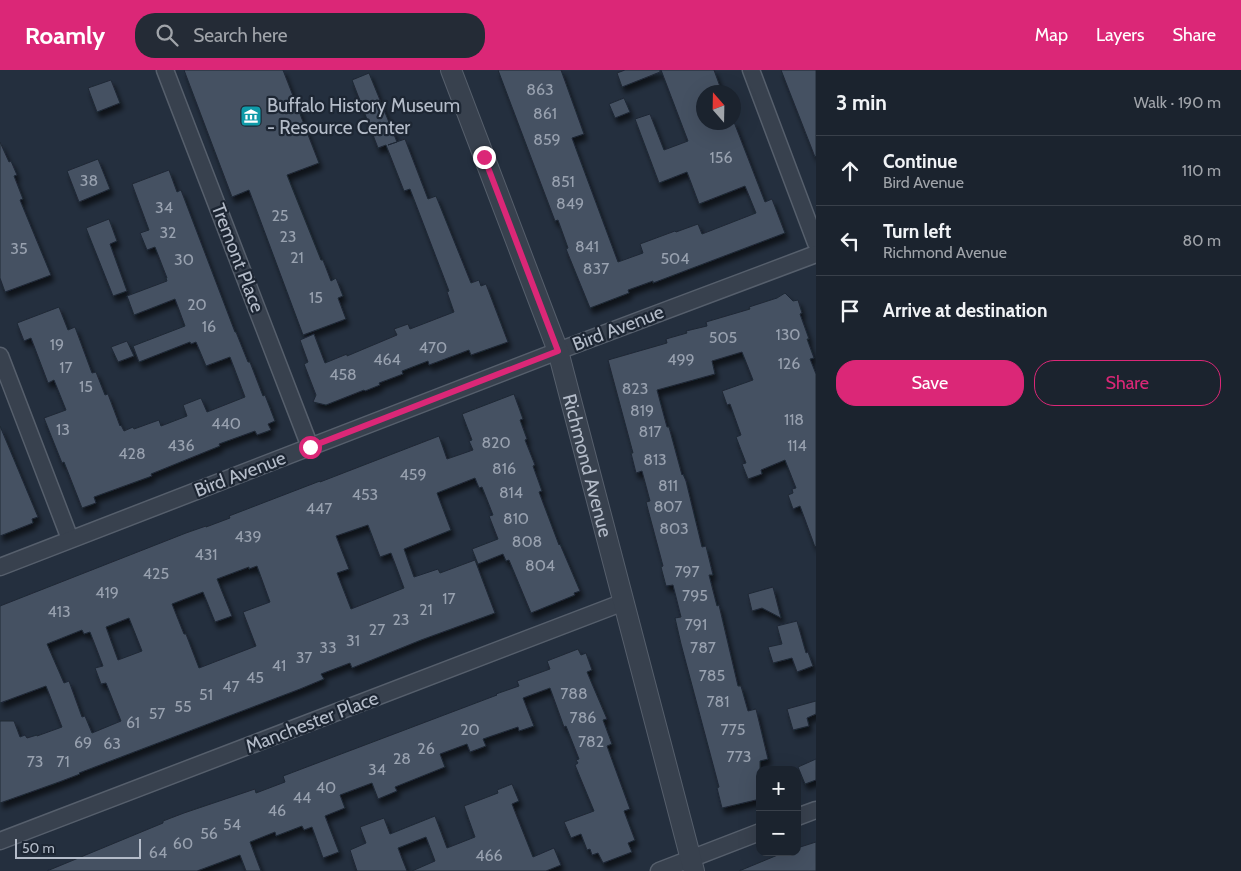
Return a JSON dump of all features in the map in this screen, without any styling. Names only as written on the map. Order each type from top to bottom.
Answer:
[{"type":"street","name":"Tremont Place","points":[[165,70],[310,447]]},
{"type":"street","name":"Richmond Avenue","points":[[451,70],[558,351],[692,865]]},
{"type":"street","points":[[751,70],[816,243]]},
{"type":"street","name":"Bird Avenue","points":[[0,567],[558,351],[816,254]]},
{"type":"street","points":[[0,356],[70,539]]},
{"type":"street","name":"Manchester Place","points":[[0,841],[624,602]]},
{"type":"street","points":[[801,816],[816,810]]},
{"type":"street","points":[[659,871],[692,865],[756,834]]},
{"type":"building","name":"Buffalo History Museum - Resource Center","points":[[184,70],[283,70],[319,163],[287,175],[331,281],[336,278],[343,296],[338,298],[346,319],[303,335],[249,190],[232,197]]},
{"type":"building","points":[[498,70],[561,70],[584,134],[572,138],[618,262],[643,253],[640,244],[675,231],[698,224],[702,234],[756,213],[745,186],[699,204],[687,172],[659,183],[635,119],[650,114],[664,150],[688,141],[661,70],[714,70],[719,85],[696,85],[696,130],[737,130],[765,202],[772,199],[785,233],[653,283],[653,281],[628,290],[629,293],[590,308],[566,249],[568,248],[558,220],[555,221]]},
{"type":"building","points":[[625,70],[660,70],[660,72],[622,87],[617,73]]},
{"type":"building","points":[[781,70],[816,70],[815,157]]},
{"type":"building","points":[[369,73],[397,142],[405,139],[428,199],[436,196],[471,283],[479,280],[481,286],[486,284],[508,342],[471,355],[469,350],[429,365],[428,361],[402,371],[403,374],[379,383],[380,385],[326,405],[313,402],[316,395],[304,364],[308,362],[300,340],[314,334],[325,363],[397,335],[394,329],[408,324],[410,329],[454,312],[447,292],[449,291],[410,189],[404,191],[386,145],[378,148],[352,80]]},
{"type":"building","points":[[111,80],[120,103],[97,112],[88,88]]},
{"type":"building","points":[[624,98],[630,112],[615,118],[609,104]]},
{"type":"building","points":[[0,142],[17,175],[14,176],[23,199],[20,200],[51,275],[5,292],[0,278]]},
{"type":"building","points":[[98,159],[110,189],[79,202],[67,171]]},
{"type":"building","points":[[169,170],[177,192],[181,190],[235,332],[248,362],[250,362],[263,396],[265,395],[275,421],[268,424],[271,430],[257,435],[255,431],[219,444],[220,446],[151,474],[152,476],[94,497],[96,503],[82,508],[44,418],[66,410],[54,380],[48,383],[31,338],[24,341],[17,323],[59,307],[68,330],[75,327],[92,373],[96,372],[105,395],[108,394],[120,426],[124,431],[159,420],[161,426],[187,416],[183,405],[201,398],[207,412],[245,397],[230,357],[206,366],[196,342],[191,344],[190,342],[139,362],[133,346],[185,326],[175,299],[134,315],[127,296],[167,281],[155,247],[147,250],[140,233],[149,230],[132,184]]},
{"type":"building","points":[[109,219],[117,241],[110,244],[127,291],[113,296],[86,228]]},
{"type":"building","points":[[785,293],[793,301],[798,300],[802,313],[800,314],[814,358],[810,359],[816,374],[815,547],[800,506],[793,509],[788,495],[793,493],[792,489],[796,488],[785,460],[761,470],[762,474],[748,479],[742,464],[746,463],[736,437],[741,435],[730,404],[727,405],[722,391],[753,380],[742,352],[712,361],[715,374],[657,390],[682,475],[686,481],[702,547],[706,546],[713,575],[709,575],[717,606],[719,605],[738,686],[741,686],[748,711],[756,709],[768,759],[760,761],[760,766],[756,766],[756,800],[722,808],[717,788],[719,787],[675,618],[681,617],[673,585],[666,586],[661,567],[663,566],[646,502],[650,501],[642,471],[636,473],[631,453],[633,453],[608,360],[667,343],[666,339],[687,333],[686,331],[707,326],[706,322],[750,309],[749,307],[777,298]]},
{"type":"building","points":[[127,341],[134,356],[118,362],[111,347]]},
{"type":"building","points":[[514,394],[523,419],[520,420],[527,439],[525,440],[535,465],[533,466],[542,491],[539,492],[559,545],[580,591],[574,593],[575,595],[531,613],[509,560],[506,561],[503,554],[478,564],[472,549],[498,539],[489,516],[493,515],[482,487],[479,488],[475,478],[437,493],[451,530],[404,549],[414,577],[438,569],[440,573],[475,560],[495,613],[352,668],[350,663],[321,674],[324,679],[300,689],[0,803],[0,721],[14,721],[20,737],[25,735],[27,738],[62,727],[46,686],[0,703],[0,606],[439,436],[447,459],[473,450],[469,441],[472,440],[462,414]],"holes":[[[368,525],[380,557],[391,553],[404,588],[351,609],[337,573],[349,569],[336,536]],[[257,566],[270,602],[243,612],[256,646],[199,668],[172,604],[203,592],[215,622],[232,616],[217,579],[249,567],[249,569]],[[129,618],[142,651],[118,660],[106,627]],[[82,630],[84,634],[90,632],[103,666],[95,668],[101,684],[106,683],[121,721],[92,733],[85,716],[82,717],[69,681],[64,683],[47,644]]]},
{"type":"building","points":[[0,426],[38,517],[32,519],[33,523],[0,536]]},
{"type":"building","points":[[773,587],[781,618],[762,608],[752,611],[748,594]]},
{"type":"building","points":[[797,621],[806,653],[808,652],[813,666],[797,672],[792,658],[773,663],[768,647],[782,644],[777,626]]},
{"type":"building","points":[[578,649],[581,655],[586,653],[592,670],[587,672],[607,719],[603,720],[612,744],[607,746],[630,809],[624,811],[635,840],[628,843],[632,852],[603,863],[598,853],[592,855],[590,849],[587,850],[581,834],[571,838],[564,822],[594,811],[575,765],[578,763],[576,760],[579,759],[566,726],[564,727],[550,688],[523,698],[534,726],[519,731],[518,727],[483,739],[486,746],[470,752],[467,744],[440,754],[445,767],[395,787],[397,791],[378,799],[372,783],[340,795],[345,808],[325,816],[339,852],[323,858],[312,827],[304,830],[302,826],[276,836],[275,832],[250,842],[261,871],[246,871],[240,855],[197,871],[47,871],[163,823],[163,821],[255,789],[256,793],[285,782],[283,776],[519,686],[517,681],[550,669],[547,661]]},
{"type":"building","points":[[816,701],[816,714],[807,718],[809,726],[793,730],[787,709]]},
{"type":"building","points":[[816,759],[816,780],[805,784],[800,766]]},
{"type":"building","points":[[512,784],[519,801],[512,804],[533,857],[554,848],[561,865],[546,871],[412,871],[435,861],[426,837],[398,848],[407,871],[357,871],[350,850],[366,843],[360,827],[384,818],[390,834],[435,816],[447,848],[475,837],[464,806],[498,793],[497,790]]},
{"type":"building","points":[[816,842],[816,871],[739,871],[775,856],[801,856],[801,847]]},
{"type":"place","name":"Buffalo History Museum - Resource Center","points":[[251,116]]},
{"type":"route","points":[[310,447],[558,351],[484,157]]}]
